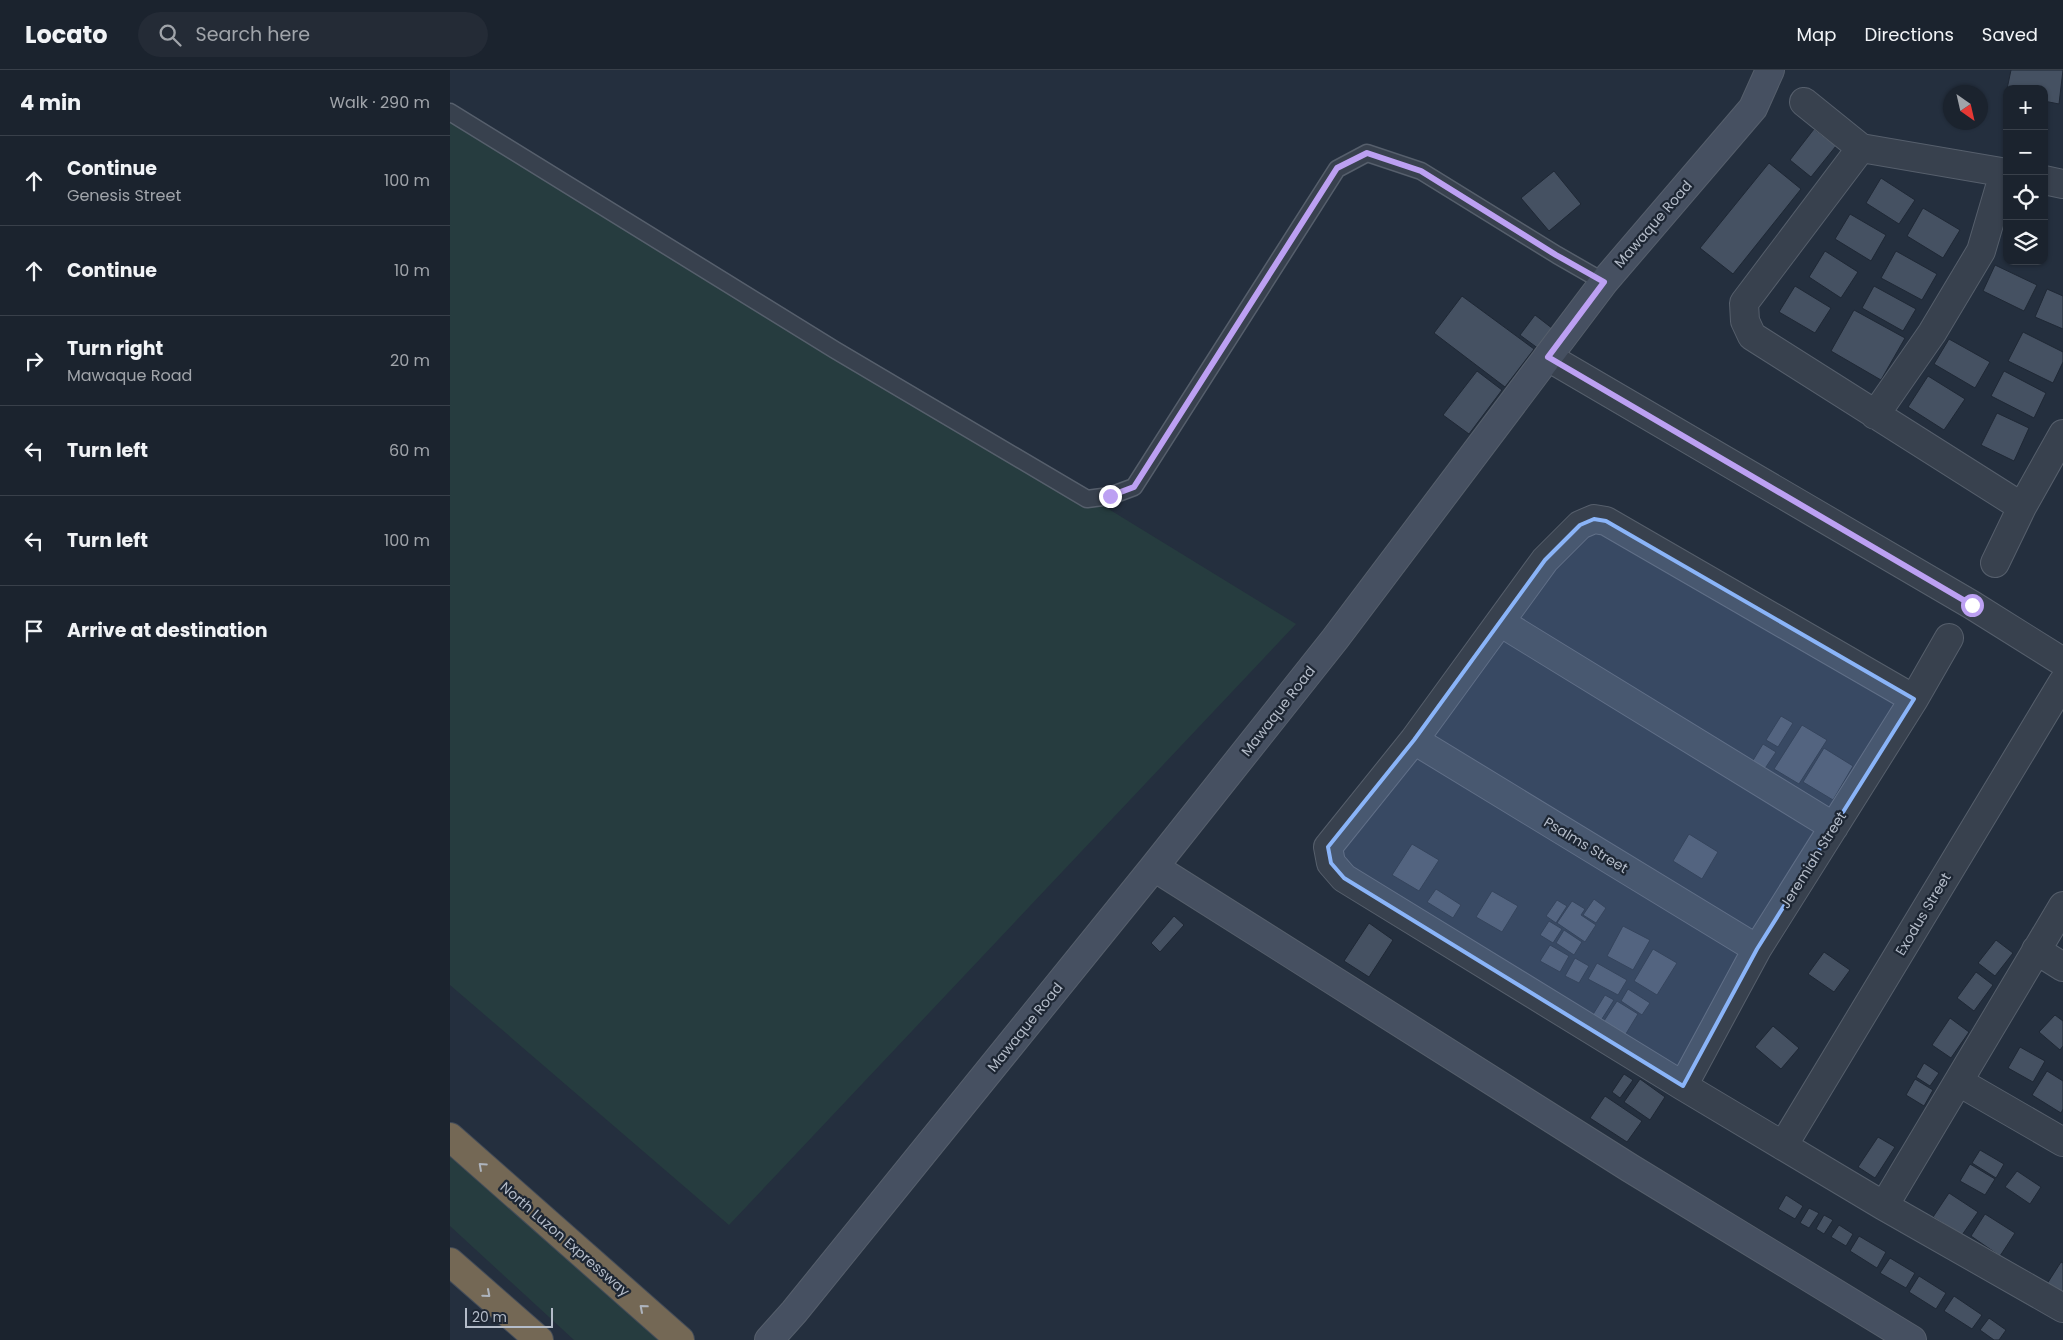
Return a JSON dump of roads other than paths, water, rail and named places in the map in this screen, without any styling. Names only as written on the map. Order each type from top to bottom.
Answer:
[{"type":"highway","name":"North Luzon Expressway","points":[[450,1137],[680,1340]]},
{"type":"highway","points":[[450,1262],[539,1340]]},
{"type":"main road","name":"Mawaque Road","points":[[769,1340],[794,1312],[1154,867],[1335,639],[1604,282],[1753,108],[1770,70]]},
{"type":"main road","points":[[1154,867],[1630,1168],[1912,1340]]},
{"type":"street","points":[[1804,102],[1861,148],[2003,173]]},
{"type":"street","points":[[1861,148],[1744,303],[1745,321],[1752,336],[2022,507]]},
{"type":"street","points":[[1875,415],[1932,333],[1981,251],[2004,175]]},
{"type":"street","points":[[2048,181],[2063,184]]},
{"type":"street","points":[[1548,357],[1972,605],[2063,662]]},
{"type":"street","points":[[1995,564],[2022,507],[2063,434]]},
{"type":"street","points":[[1914,699],[1606,521],[1594,519],[1580,525],[1545,560],[1414,740],[1328,847],[1331,863],[1344,878],[1683,1086],[1884,1206],[2063,1308]]},
{"type":"street","points":[[1500,622],[1834,827]]},
{"type":"street","name":"Jeremiah Street","points":[[1683,1086],[1757,949],[1914,699],[1949,638]]},
{"type":"street","name":"Exodus Street","points":[[1783,1146],[2063,682]]},
{"type":"street","name":"Psalms Street","points":[[1414,740],[1757,949]]},
{"type":"street","points":[[1884,1206],[2063,906]]},
{"type":"street","points":[[2036,950],[2063,967]]},
{"type":"street","points":[[1959,1082],[2063,1142]]},
{"type":"lane","points":[[450,112],[835,350],[1087,499],[1110,496],[1134,487],[1337,168],[1367,153],[1421,171],[1556,255],[1604,282]]}]
